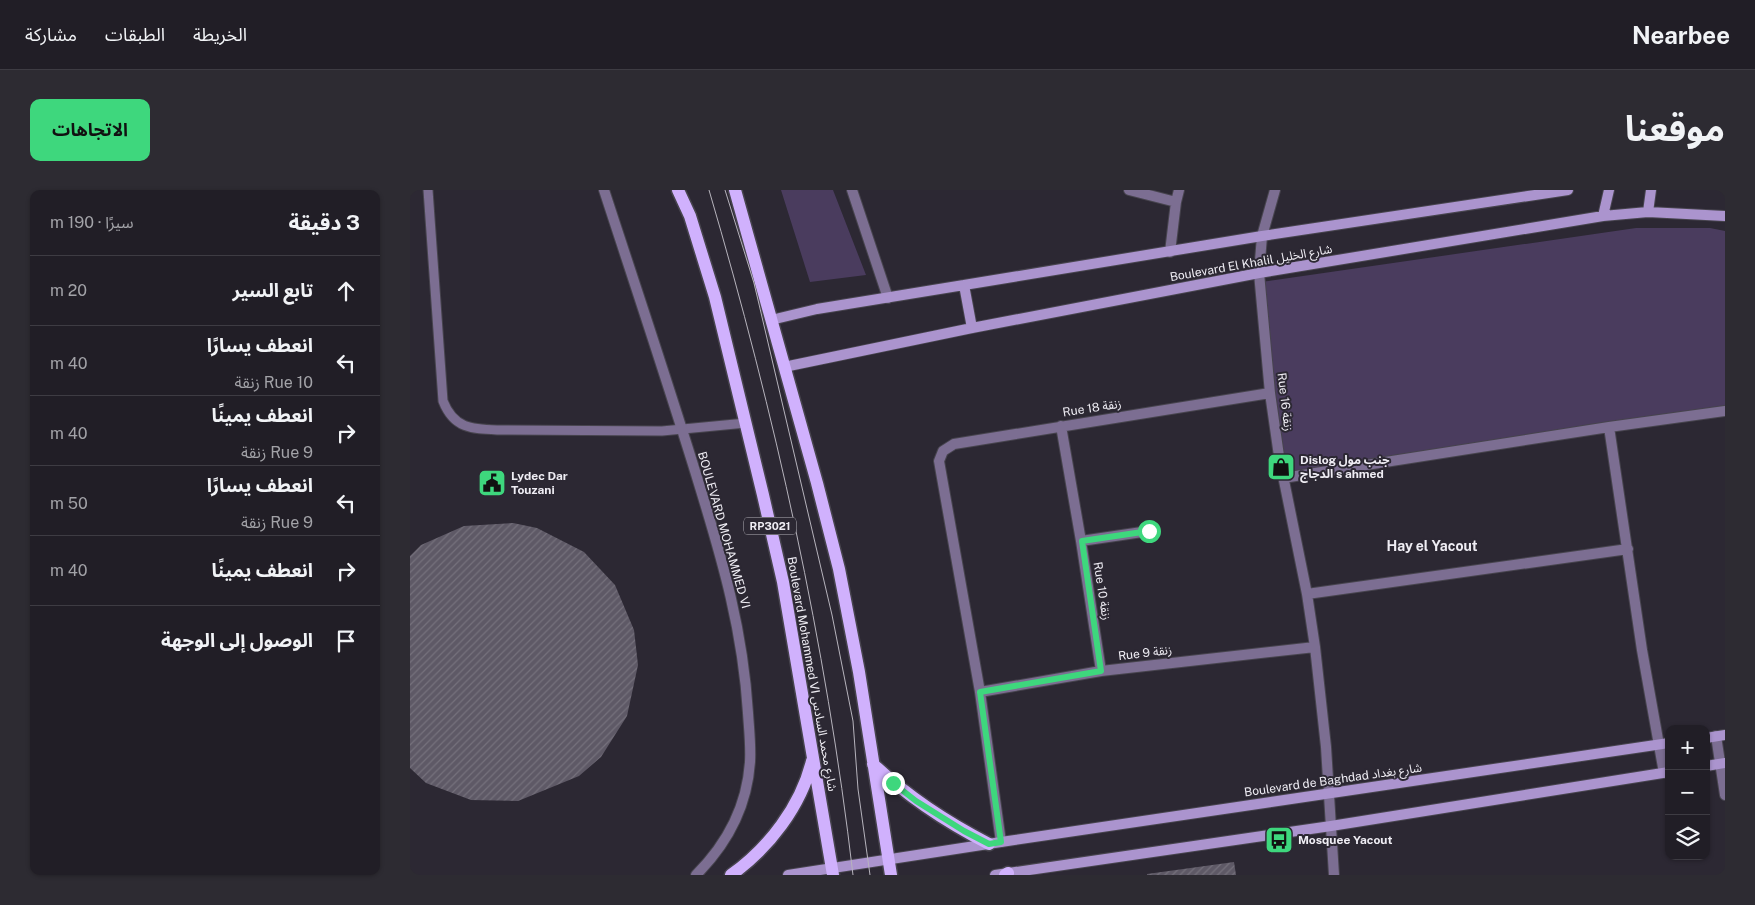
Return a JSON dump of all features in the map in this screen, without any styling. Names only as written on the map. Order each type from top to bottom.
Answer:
[{"type":"main road","name":"Boulevard Mohammed VI شارع محمد السادس","points":[[678,190],[690,216],[715,297],[783,582],[833,872]]},
{"type":"main road","points":[[735,190],[817,483],[839,569],[859,672],[891,875]]},
{"type":"main road","points":[[731,875],[754,856],[785,819],[808,778],[813,756]]},
{"type":"main road","points":[[873,764],[916,801],[939,817],[995,843]]},
{"type":"street","name":"BOULEVARD MOHAMMED VI","points":[[604,190],[683,430],[725,570],[735,611],[745,678],[750,761],[742,804],[734,825],[723,844],[710,862],[696,875]]},
{"type":"street","points":[[852,190],[888,298]]},
{"type":"street","points":[[1129,190],[1176,202]]},
{"type":"street","points":[[1170,252],[1179,190]]},
{"type":"street","name":"Rue 16 زنقة","points":[[1275,190],[1262,236],[1259,273],[1270,393],[1283,478],[1307,594],[1315,647],[1329,794],[1334,875]]},
{"type":"street","name":"Boulevard El Khalil شارع الخليل","points":[[771,320],[817,309],[1262,236],[1536,193],[1568,190]]},
{"type":"street","points":[[1604,216],[1609,190]]},
{"type":"street","points":[[1648,212],[1651,190]]},
{"type":"street","name":"Boulevard El Khalil شارع الخليل","points":[[784,367],[972,328],[1259,273],[1604,216],[1648,212],[1725,216]]},
{"type":"street","points":[[964,285],[972,328]]},
{"type":"street","name":"Rue 18 زنقة","points":[[980,692],[939,461],[943,450],[954,444],[1270,393]]},
{"type":"street","points":[[1283,478],[1609,427],[1725,412]]},
{"type":"street","name":"Rue 10 زنقة","points":[[1061,426],[1082,541],[1101,671]]},
{"type":"street","points":[[1609,427],[1642,650],[1664,744],[1666,770]]},
{"type":"street","points":[[1082,541],[1149,531]]},
{"type":"street","points":[[1307,594],[1628,549]]},
{"type":"street","name":"Rue 9 زنقة","points":[[980,692],[1101,671],[1315,647]]},
{"type":"street","points":[[980,692],[995,843]]},
{"type":"street","points":[[1716,736],[1722,763],[1725,795]]},
{"type":"street","name":"Boulevard de Baghdad شارع بغداد","points":[[788,875],[833,872],[888,860],[995,843],[1664,744]]},
{"type":"street","points":[[995,875],[1331,826],[1665,772]]},
{"type":"lane","points":[[428,190],[443,401],[447,412],[454,420],[465,426],[479,429],[683,430],[746,423]]},
{"type":"shaded area","points":[[781,190],[833,190],[866,275],[810,282]]},
{"type":"shaded area","points":[[1636,228],[1710,228],[1725,231],[1725,410],[1283,473],[1261,282]]},
{"type":"building","points":[[513,523],[537,528],[584,552],[615,585],[634,630],[638,665],[627,716],[601,757],[579,776],[518,801],[471,800],[426,783],[410,768],[410,556],[421,545],[464,526]]},
{"type":"building","points":[[1234,862],[1236,875],[1147,875],[1147,874]]},
{"type":"tram line","points":[[709,190],[756,359],[796,529],[828,702],[842,788],[853,875]]},
{"type":"tram line","points":[[725,190],[754,283],[832,615],[853,721],[858,789],[870,875]]},
{"type":"place","name":"Dislog جنب مول الدجاج s ahmed","points":[[1281,467]]},
{"type":"place","name":"Lydec Dar Touzani","points":[[492,483]]},
{"type":"place","name":"Mosquee Yacout","points":[[1279,840]]},
{"type":"district","name":"Hay el Yacout","points":[[1432,546]]},
{"type":"route","points":[[893,783],[939,817],[964,831],[989,844],[1001,842],[980,692],[1101,671],[1082,541],[1149,531]]}]
